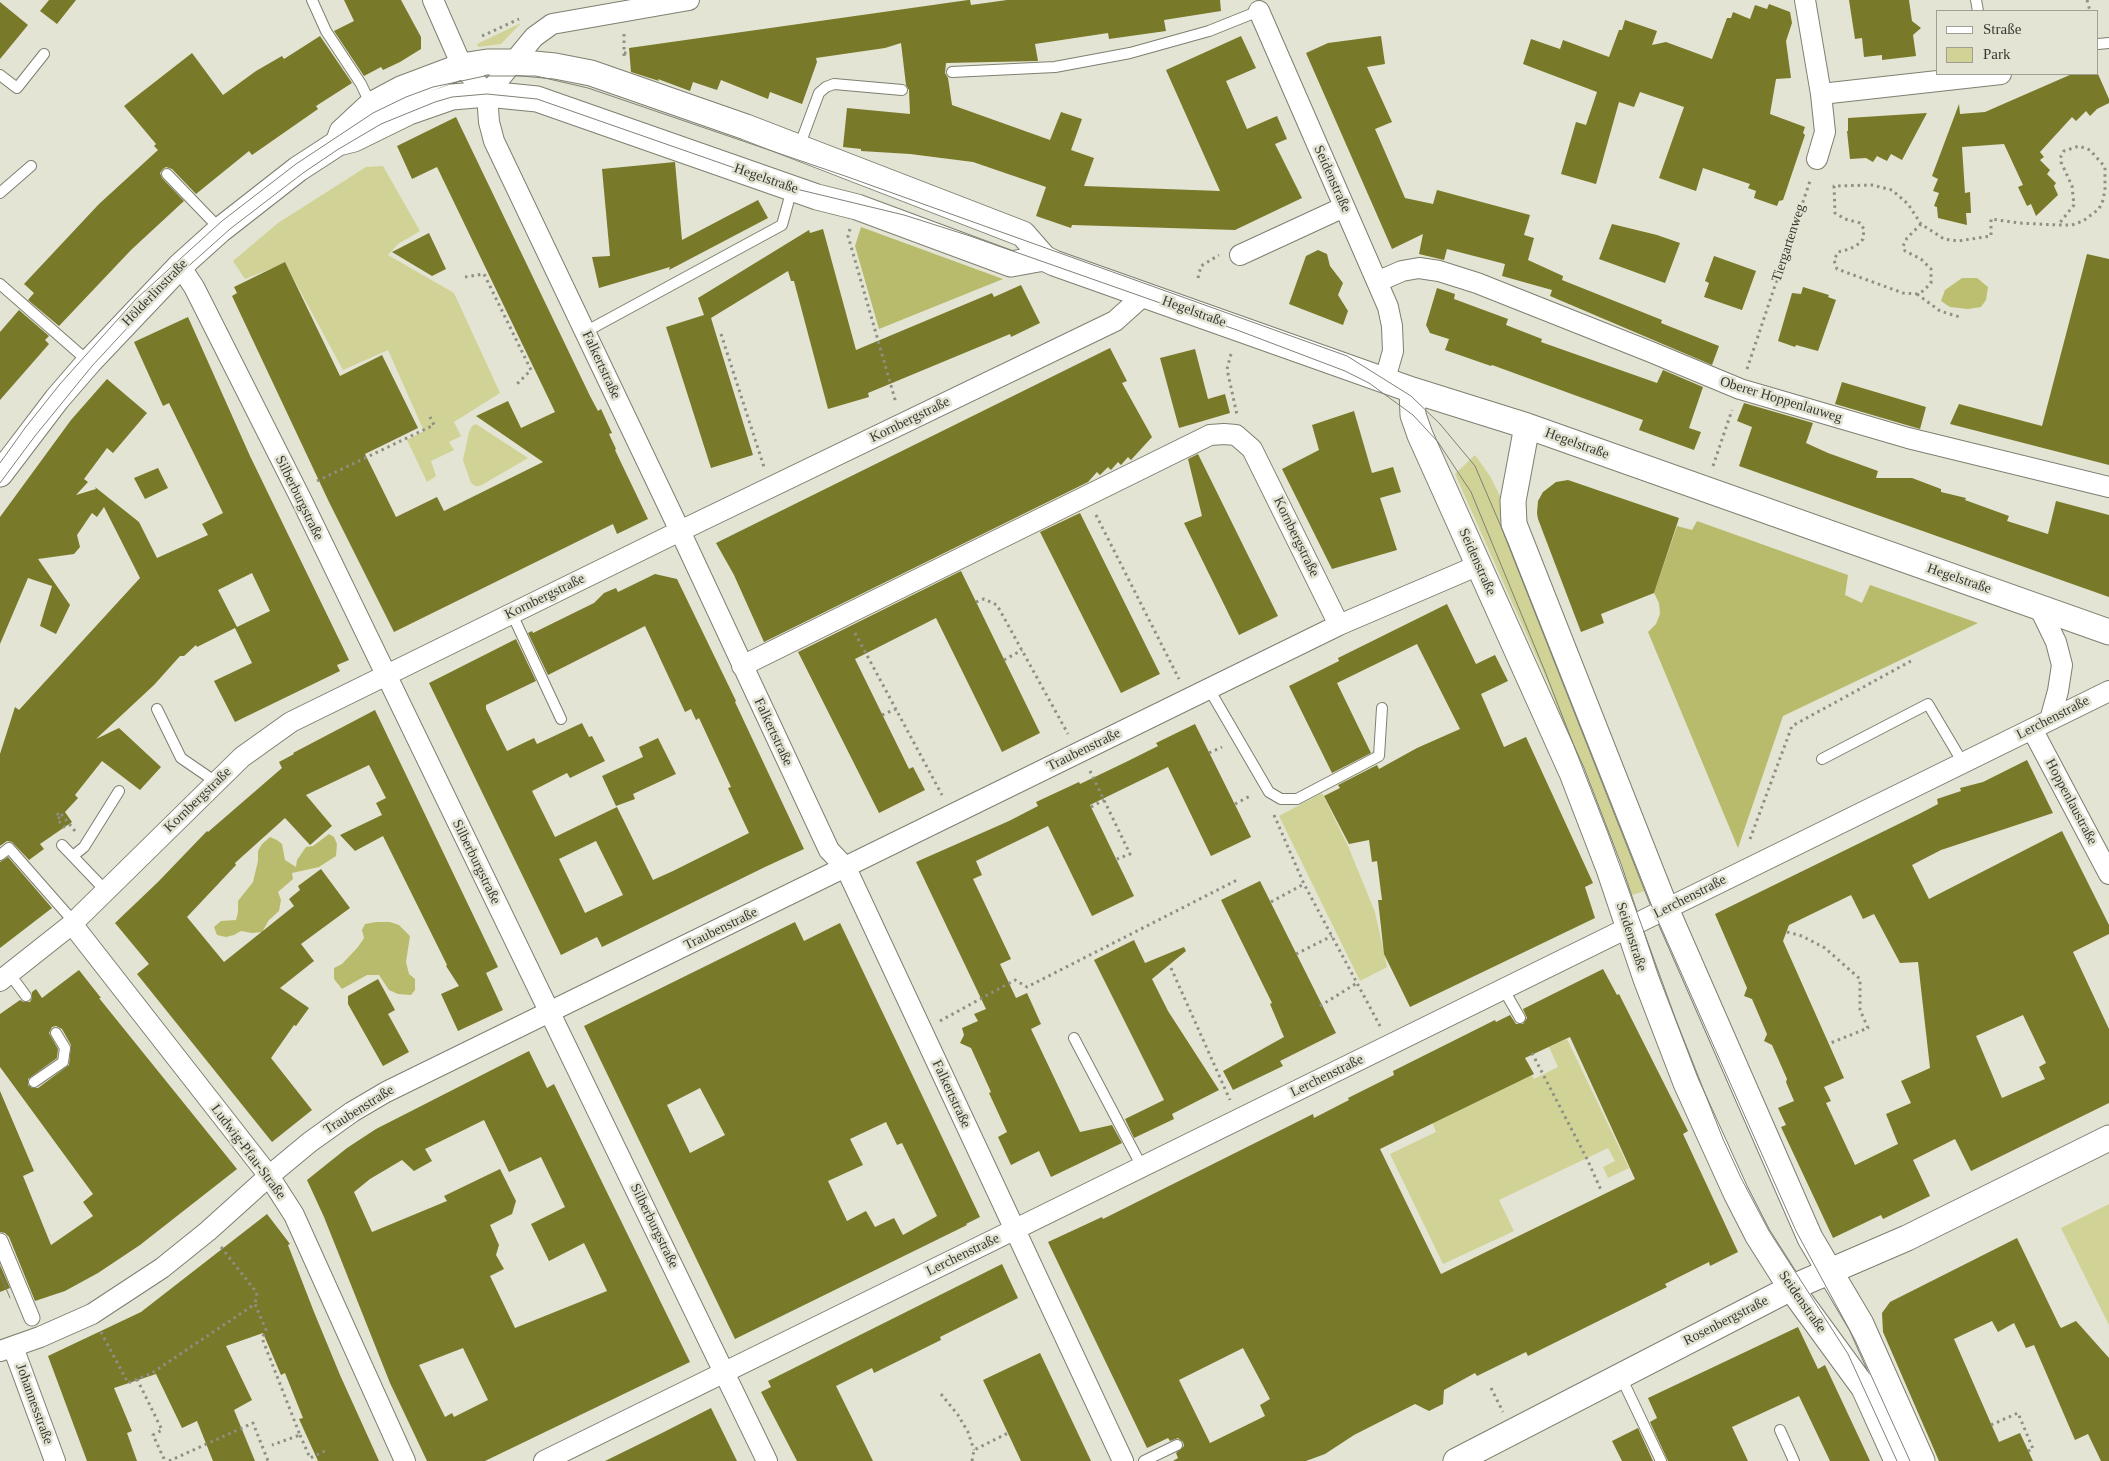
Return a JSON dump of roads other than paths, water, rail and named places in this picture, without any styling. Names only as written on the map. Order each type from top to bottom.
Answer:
[{"type":"street","points":[[432,0],[462,66],[486,94],[534,37],[552,24],[654,3],[689,0]]},
{"type":"street","points":[[1805,0],[1821,94],[1825,132],[1817,159]]},
{"type":"street","name":"Seidenstraße","points":[[1259,11],[1388,307],[1392,326],[1393,351],[1385,379]]},
{"type":"street","name":"Hölderlinstraße","points":[[338,143],[342,132],[371,104],[401,89],[462,66],[487,62],[513,62]]},
{"type":"street","name":"Hegelstraße","points":[[513,62],[555,66],[591,73],[799,147],[1022,234],[1044,258],[1412,390],[1528,426],[2109,632]]},
{"type":"street","points":[[1821,94],[1991,75]]},
{"type":"street","name":"Hölderlinstraße","points":[[0,474],[57,399],[89,362],[180,266],[220,230],[298,169],[338,143],[354,140],[409,112],[452,97],[486,94]]},
{"type":"street","name":"Hegelstraße","points":[[486,94],[537,98],[817,197],[857,207],[1011,264],[1044,258]]},
{"type":"street","name":"Falkertstraße","points":[[486,94],[489,122],[494,142],[680,531],[829,850],[846,868],[1123,1461]]},
{"type":"street","points":[[1240,255],[1344,207]]},
{"type":"street","name":"Silberburgstraße","points":[[180,266],[194,287],[302,502],[767,1461]]},
{"type":"street","name":"Oberer Hoppenlauweg","points":[[1378,281],[1402,271],[1419,268],[1439,271],[1477,283],[1740,389],[1908,438],[2109,487]]},
{"type":"street","name":"Kornbergstraße","points":[[4,977],[73,923],[242,757],[291,722],[680,531],[1115,321],[1145,294]]},
{"type":"street","name":"Seidenstraße","points":[[1412,390],[1413,415],[1420,435],[1572,773],[1609,869],[1646,979],[1686,1083],[1726,1172],[1748,1219],[1791,1288],[1864,1388],[1897,1461]]},
{"type":"street","points":[[1528,426],[1513,501],[1514,524],[1666,909],[1810,1238],[1868,1337],[1922,1461]]},
{"type":"street","name":"Kornbergstraße","points":[[742,666],[1210,435],[1224,434],[1236,435],[1252,449],[1339,625]]},
{"type":"street","name":"Traubenstraße","points":[[7,1349],[92,1314],[162,1268],[317,1137],[352,1112],[386,1092],[1339,625],[1479,565]]},
{"type":"street","points":[[2039,607],[2056,642],[2062,665],[2058,691],[2050,720]]},
{"type":"street","name":"Lerchenstraße","points":[[544,1461],[2109,691]]},
{"type":"street","name":"Hoppenlaustraße","points":[[2032,729],[2109,874]]},
{"type":"street","name":"Ludwig-Pfau-Straße","points":[[73,923],[269,1176],[294,1215],[404,1461]]},
{"type":"street","name":"Rosenbergstraße","points":[[1456,1461],[1622,1377],[1791,1288],[1907,1238],[2109,1138]]},
{"type":"street","points":[[0,1242],[32,1318]]},
{"type":"street","name":"Johannesstraße","points":[[7,1349],[55,1461]]},
{"type":"lane","points":[[312,0],[326,31],[371,104]]},
{"type":"lane","points":[[952,72],[1055,67],[1130,53],[1210,31],[1259,11]]},
{"type":"lane","points":[[0,75],[17,88],[44,54]]},
{"type":"lane","points":[[799,147],[819,93],[826,87],[834,84],[902,90]]},
{"type":"lane","points":[[0,193],[31,166]]},
{"type":"lane","points":[[167,174],[220,230]]},
{"type":"lane","points":[[585,332],[782,225],[792,188]]},
{"type":"lane","points":[[0,284],[89,362]]},
{"type":"lane","points":[[512,614],[561,719]]},
{"type":"lane","points":[[1209,689],[1269,792],[1281,799],[1297,799],[1379,756],[1382,708]]},
{"type":"lane","points":[[1822,759],[1928,704],[1963,763]]},
{"type":"lane","points":[[157,709],[181,758],[216,782]]},
{"type":"lane","points":[[73,856],[84,847],[119,791]]},
{"type":"lane","points":[[62,845],[106,891]]},
{"type":"lane","points":[[0,855],[9,848],[73,923]]},
{"type":"lane","points":[[4,977],[26,996]]},
{"type":"lane","points":[[1504,990],[1520,1018]]},
{"type":"lane","points":[[34,1082],[63,1062],[65,1048],[56,1033]]},
{"type":"lane","points":[[1074,1038],[1142,1167]]},
{"type":"lane","points":[[1622,1377],[1661,1461]]},
{"type":"lane","points":[[1780,1430],[1794,1461]]},
{"type":"lane","points":[[1144,1461],[1177,1445]]},
{"type":"tram line","points":[[0,463],[60,384],[136,299],[222,221],[296,164],[373,113],[406,97],[433,87],[485,76],[536,76],[588,88],[845,176],[1347,356],[1411,396],[1440,424],[1475,466],[1508,543],[1655,914],[1796,1231],[1855,1340],[1910,1461]]},
{"type":"tram line","points":[[0,483],[35,436],[92,366],[183,271],[230,229],[303,173],[381,124],[452,97],[487,94],[537,99],[792,188],[904,215],[970,236],[1237,330],[1345,371],[1369,383],[1413,415],[1438,442],[1471,492],[1544,669],[1608,833],[1676,1020],[1723,1139],[1769,1231],[1848,1354],[1897,1461]]},
{"type":"tram line","points":[[0,1274],[10,1298]]}]
